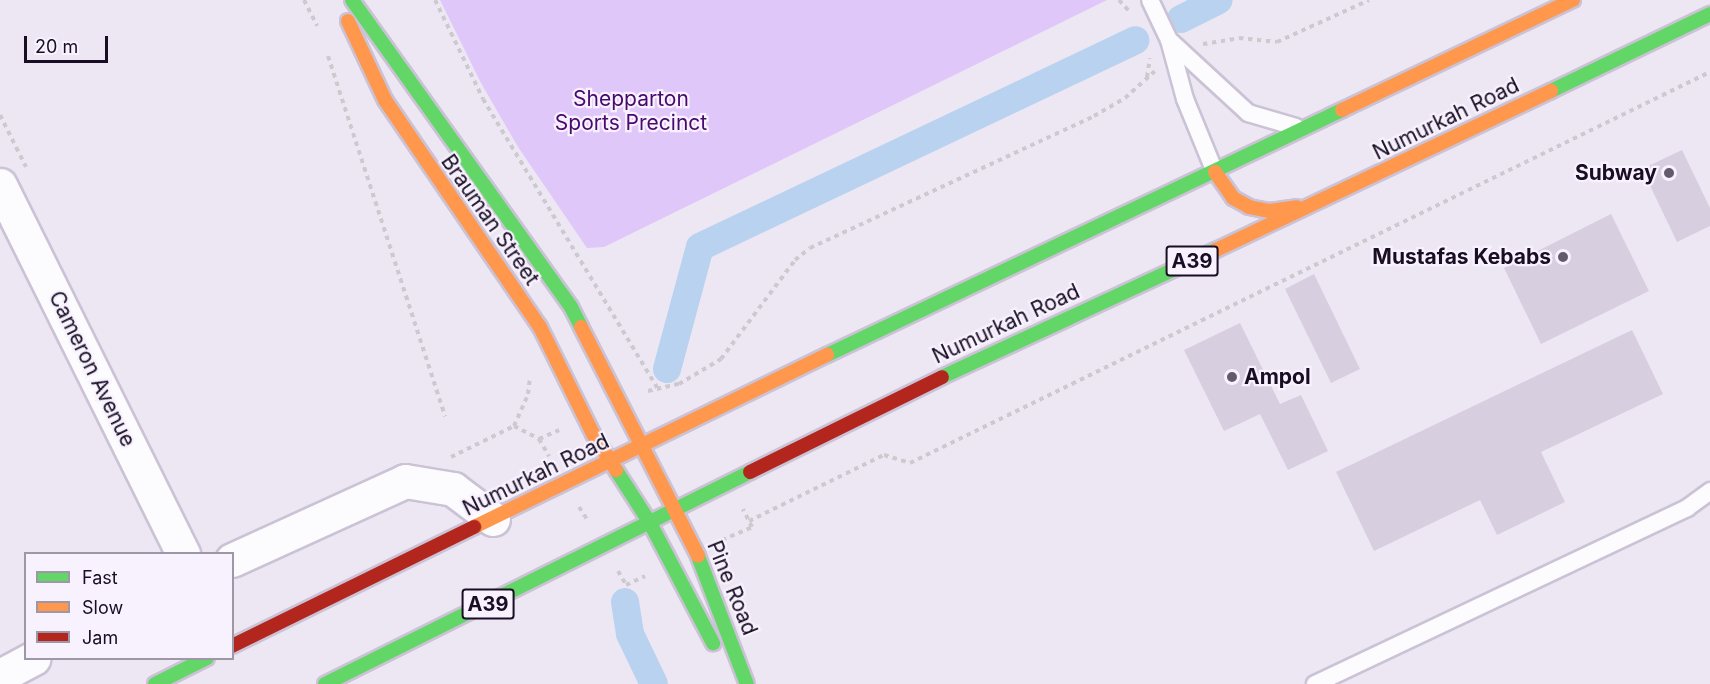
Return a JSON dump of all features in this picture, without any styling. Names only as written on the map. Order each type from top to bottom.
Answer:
[{"type":"main road","name":"Brauman Street","points":[[340,0],[366,62],[406,135],[540,327],[609,462]]},
{"type":"main road","name":"Brauman Street","points":[[352,0],[571,307],[641,447]]},
{"type":"main road","name":"Numurkah Road","points":[[234,645],[565,483],[1573,0]]},
{"type":"main road","name":"Numurkah Road","points":[[326,684],[982,358],[1322,202],[1710,14]]},
{"type":"main road","points":[[1215,172],[1233,198],[1250,207],[1283,210],[1322,202]]},
{"type":"main road","points":[[540,327],[571,307]]},
{"type":"main road","name":"Pine Road","points":[[641,447],[705,573],[747,684]]},
{"type":"main road","name":"Pine Road","points":[[609,462],[650,523],[736,684]]},
{"type":"main road","points":[[155,684],[203,660]]},
{"type":"street","name":"Cameron Avenue","points":[[0,185],[182,552]]},
{"type":"street","points":[[234,559],[405,480],[453,489],[493,519]]},
{"type":"street","points":[[0,676],[30,660]]},
{"type":"lane","points":[[1151,3],[1168,40],[1178,55],[1253,116],[1287,127],[1308,127]]},
{"type":"lane","points":[[1178,55],[1187,106],[1215,172]]},
{"type":"lane","points":[[1315,684],[1687,508],[1710,491]]},
{"type":"path","points":[[304,0],[322,37]]},
{"type":"path","points":[[435,0],[483,99],[658,389]]},
{"type":"path","points":[[1119,0],[1132,15]]},
{"type":"path","points":[[618,402],[679,384],[721,358],[795,260],[810,248],[890,208],[1094,116],[1125,98],[1147,78],[1194,46],[1227,39],[1277,42],[1368,0]]},
{"type":"path","points":[[326,48],[445,417]]},
{"type":"path","points":[[1147,78],[1150,53]]},
{"type":"path","points":[[749,521],[884,454],[910,463],[1710,72]]},
{"type":"path","points":[[405,480],[514,426],[528,394],[530,369]]},
{"type":"path","points":[[539,439],[585,418]]},
{"type":"path","points":[[514,426],[539,439],[626,585]]},
{"type":"green space","name":"Shepparton Sports Precinct","points":[[440,0],[1107,0],[604,247],[587,248],[518,147],[481,83]]},
{"type":"building","points":[[1682,150],[1710,208],[1710,226],[1677,242],[1642,169]]},
{"type":"building","points":[[1611,214],[1649,291],[1541,344],[1504,268]]},
{"type":"building","points":[[1314,274],[1360,369],[1331,383],[1285,289]]},
{"type":"building","name":"Ampol","points":[[1240,323],[1280,404],[1301,395],[1328,451],[1288,470],[1260,414],[1224,431],[1184,350]]},
{"type":"building","points":[[1632,330],[1663,394],[1541,452],[1565,502],[1497,535],[1480,500],[1374,551],[1336,472]]},
{"type":"waterway","points":[[1181,19],[1219,0]]},
{"type":"waterway","points":[[667,369],[700,247],[1135,40]]},
{"type":"waterway","points":[[625,602],[630,634],[654,684]]},
{"type":"traffic: fast","points":[[352,0],[571,307],[581,327]]},
{"type":"traffic: fast","points":[[1551,91],[1710,14]]},
{"type":"traffic: fast","points":[[827,355],[1342,110]]},
{"type":"traffic: fast","points":[[942,377],[1216,250]]},
{"type":"traffic: fast","points":[[616,470],[650,523],[713,643]]},
{"type":"traffic: fast","points":[[325,684],[750,472]]},
{"type":"traffic: fast","points":[[698,556],[747,684]]},
{"type":"traffic: fast","points":[[155,684],[203,660]]},
{"type":"traffic: slow","points":[[1342,110],[1573,0]]},
{"type":"traffic: slow","points":[[348,21],[385,100],[540,327],[593,434],[616,470]]},
{"type":"traffic: slow","points":[[1216,250],[1551,91]]},
{"type":"traffic: slow","points":[[1215,172],[1233,198],[1249,207],[1270,211],[1297,207]]},
{"type":"traffic: slow","points":[[581,327],[698,556]]},
{"type":"traffic: slow","points":[[474,527],[827,355]]},
{"type":"traffic: jam","points":[[750,472],[942,377]]},
{"type":"traffic: jam","points":[[234,645],[474,527]]},
{"type":"place","name":"Subway","points":[[1669,173]]},
{"type":"place","name":"Mustafas Kebabs","points":[[1563,257]]},
{"type":"place","name":"Ampol","points":[[1232,377]]}]
